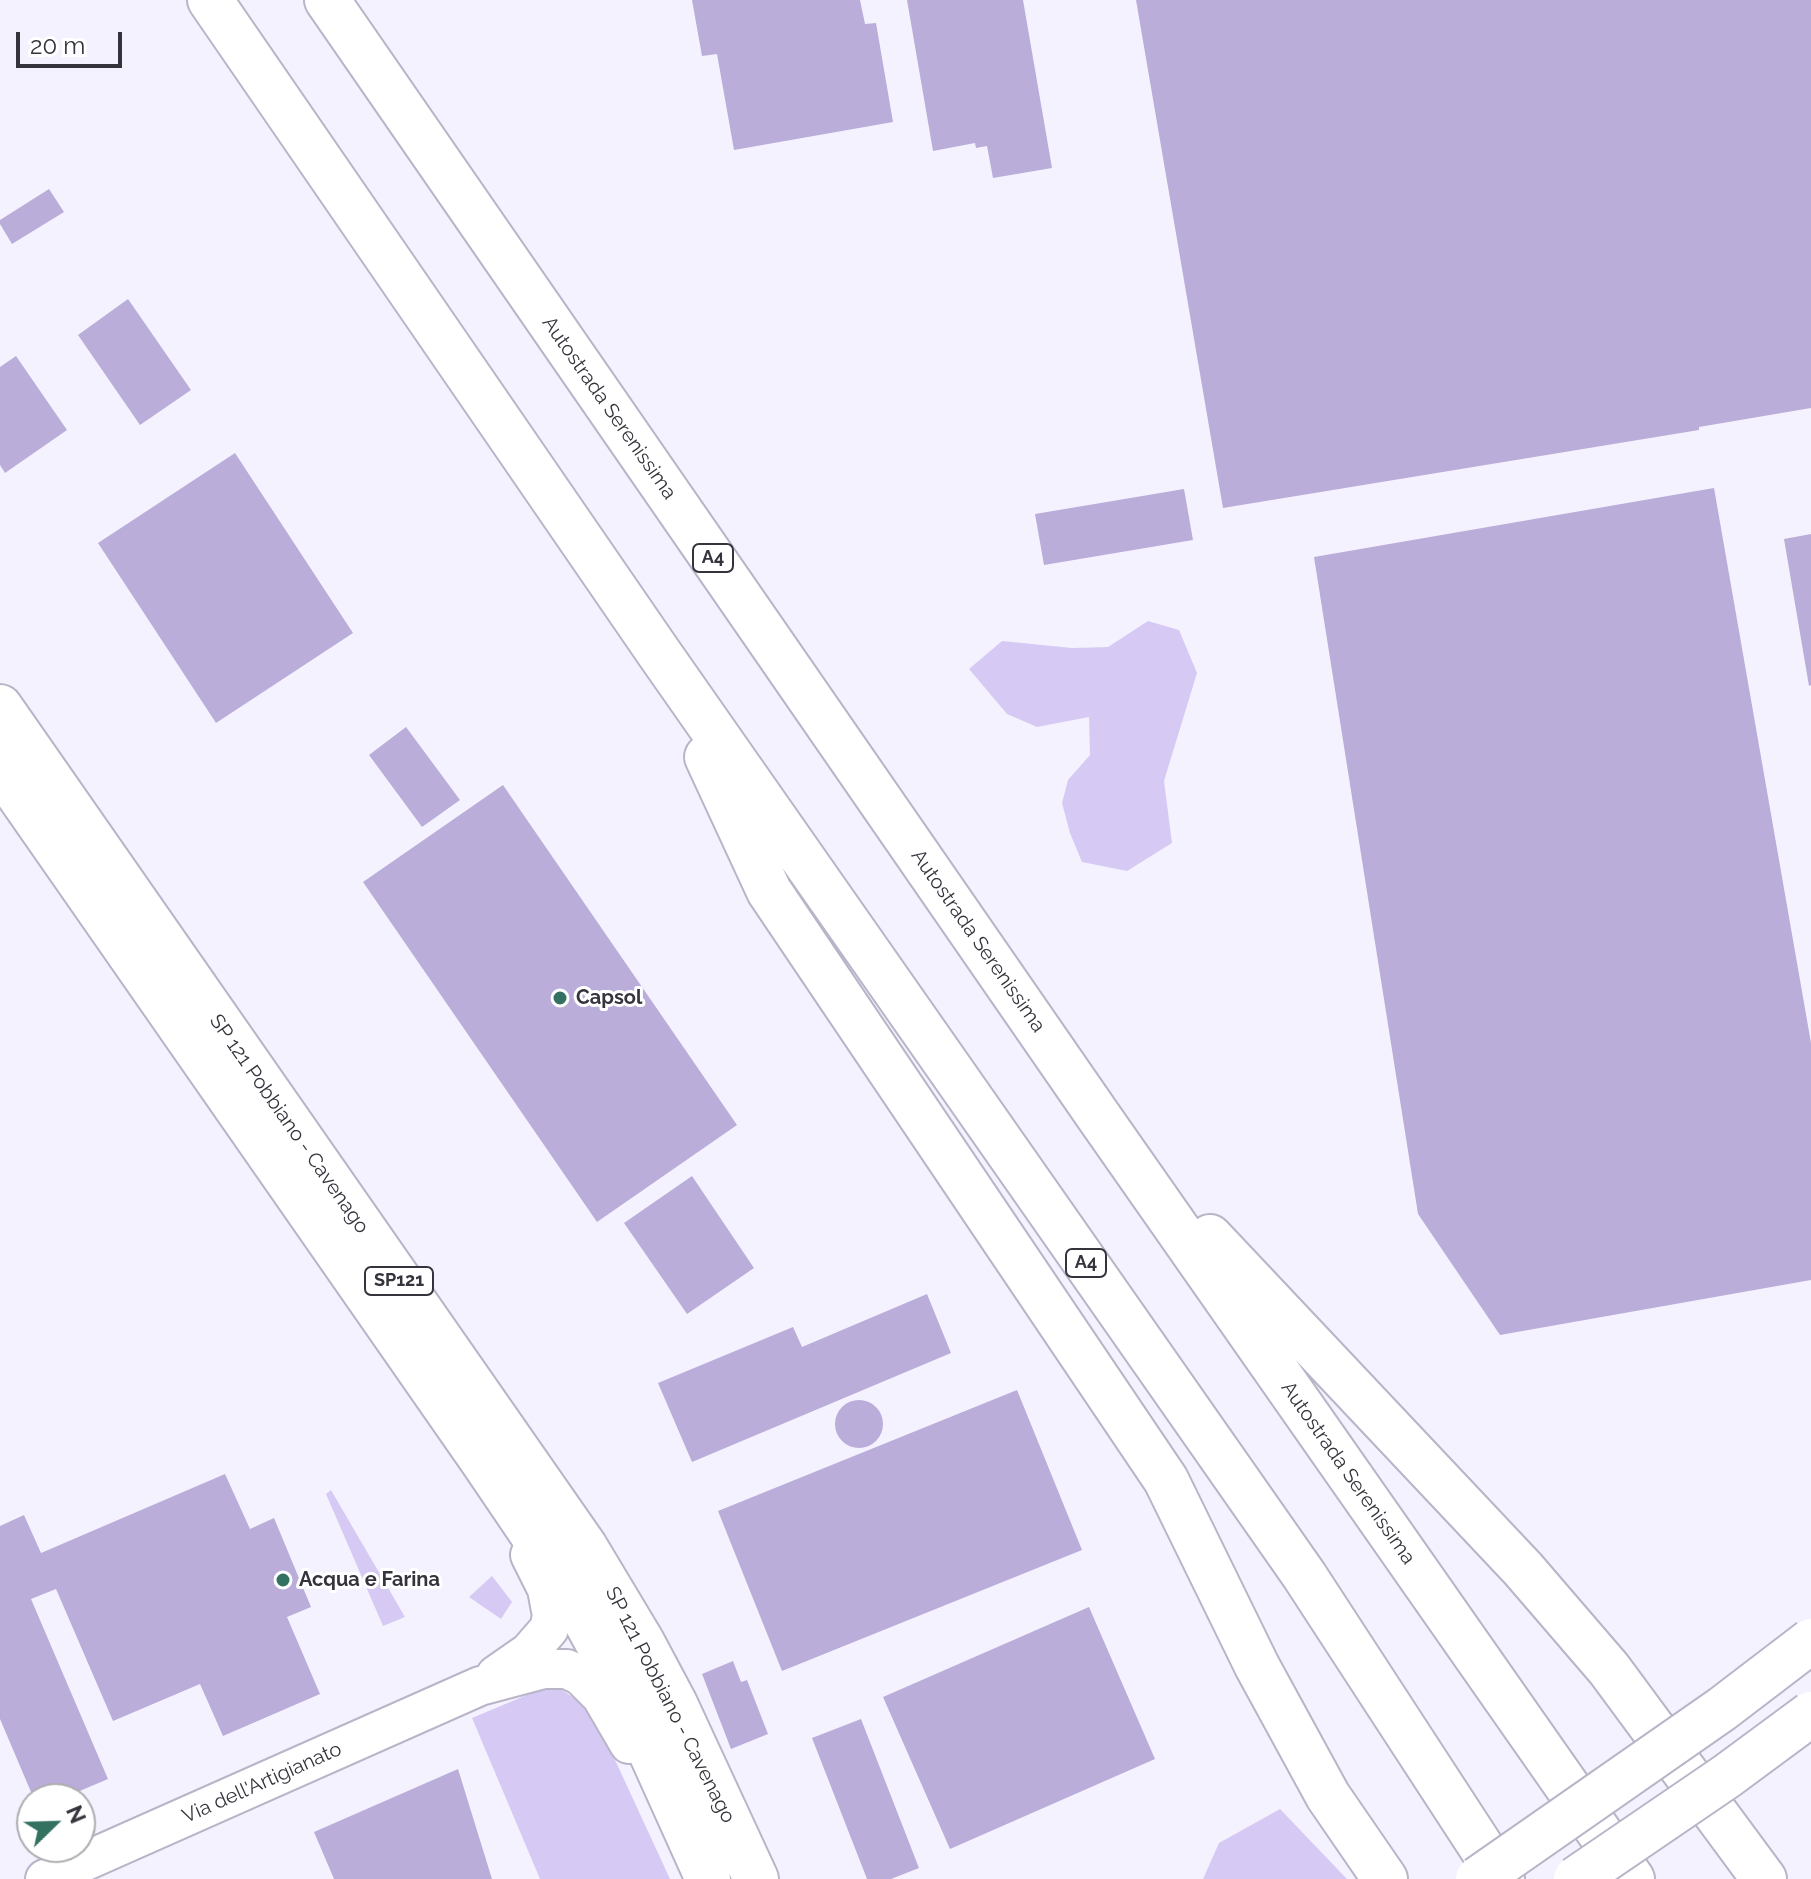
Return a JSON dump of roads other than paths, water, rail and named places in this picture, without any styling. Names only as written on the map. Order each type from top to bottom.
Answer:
[{"type":"main road","name":"A4","points":[[210,0],[659,653],[1304,1575],[1502,1879]]},
{"type":"main road","name":"Autostrada Serenissima","points":[[327,0],[1099,1117],[1632,1879]]},
{"type":"main road","points":[[659,653],[769,891],[1166,1480],[1257,1666],[1328,1796],[1385,1879]]},
{"type":"main road","name":"SP 121 Pobbiano - Cavenago","points":[[0,707],[585,1547],[675,1704],[756,1879]]},
{"type":"main road","name":"SP 121 Pobbiano - Cavenago","points":[[0,768],[564,1581],[589,1624],[659,1768],[706,1879]]},
{"type":"main road","points":[[1099,1117],[1523,1569],[1609,1669],[1764,1879]]},
{"type":"main road","points":[[1478,1879],[1722,1709],[1811,1641]]},
{"type":"main road","points":[[1576,1879],[1727,1776],[1811,1714]]},
{"type":"street","name":"Via dell'Artigianato","points":[[480,1686],[535,1646],[549,1629],[552,1616],[541,1575],[510,1520],[482,1460]]},
{"type":"street","name":"Via dell'Artigianato","points":[[45,1879],[480,1686],[555,1668],[567,1669],[581,1676],[608,1707],[706,1879]]},
{"type":"place","name":"Capsol","points":[[560,998]]},
{"type":"place","name":"Acqua e Farina","points":[[283,1580]]}]
